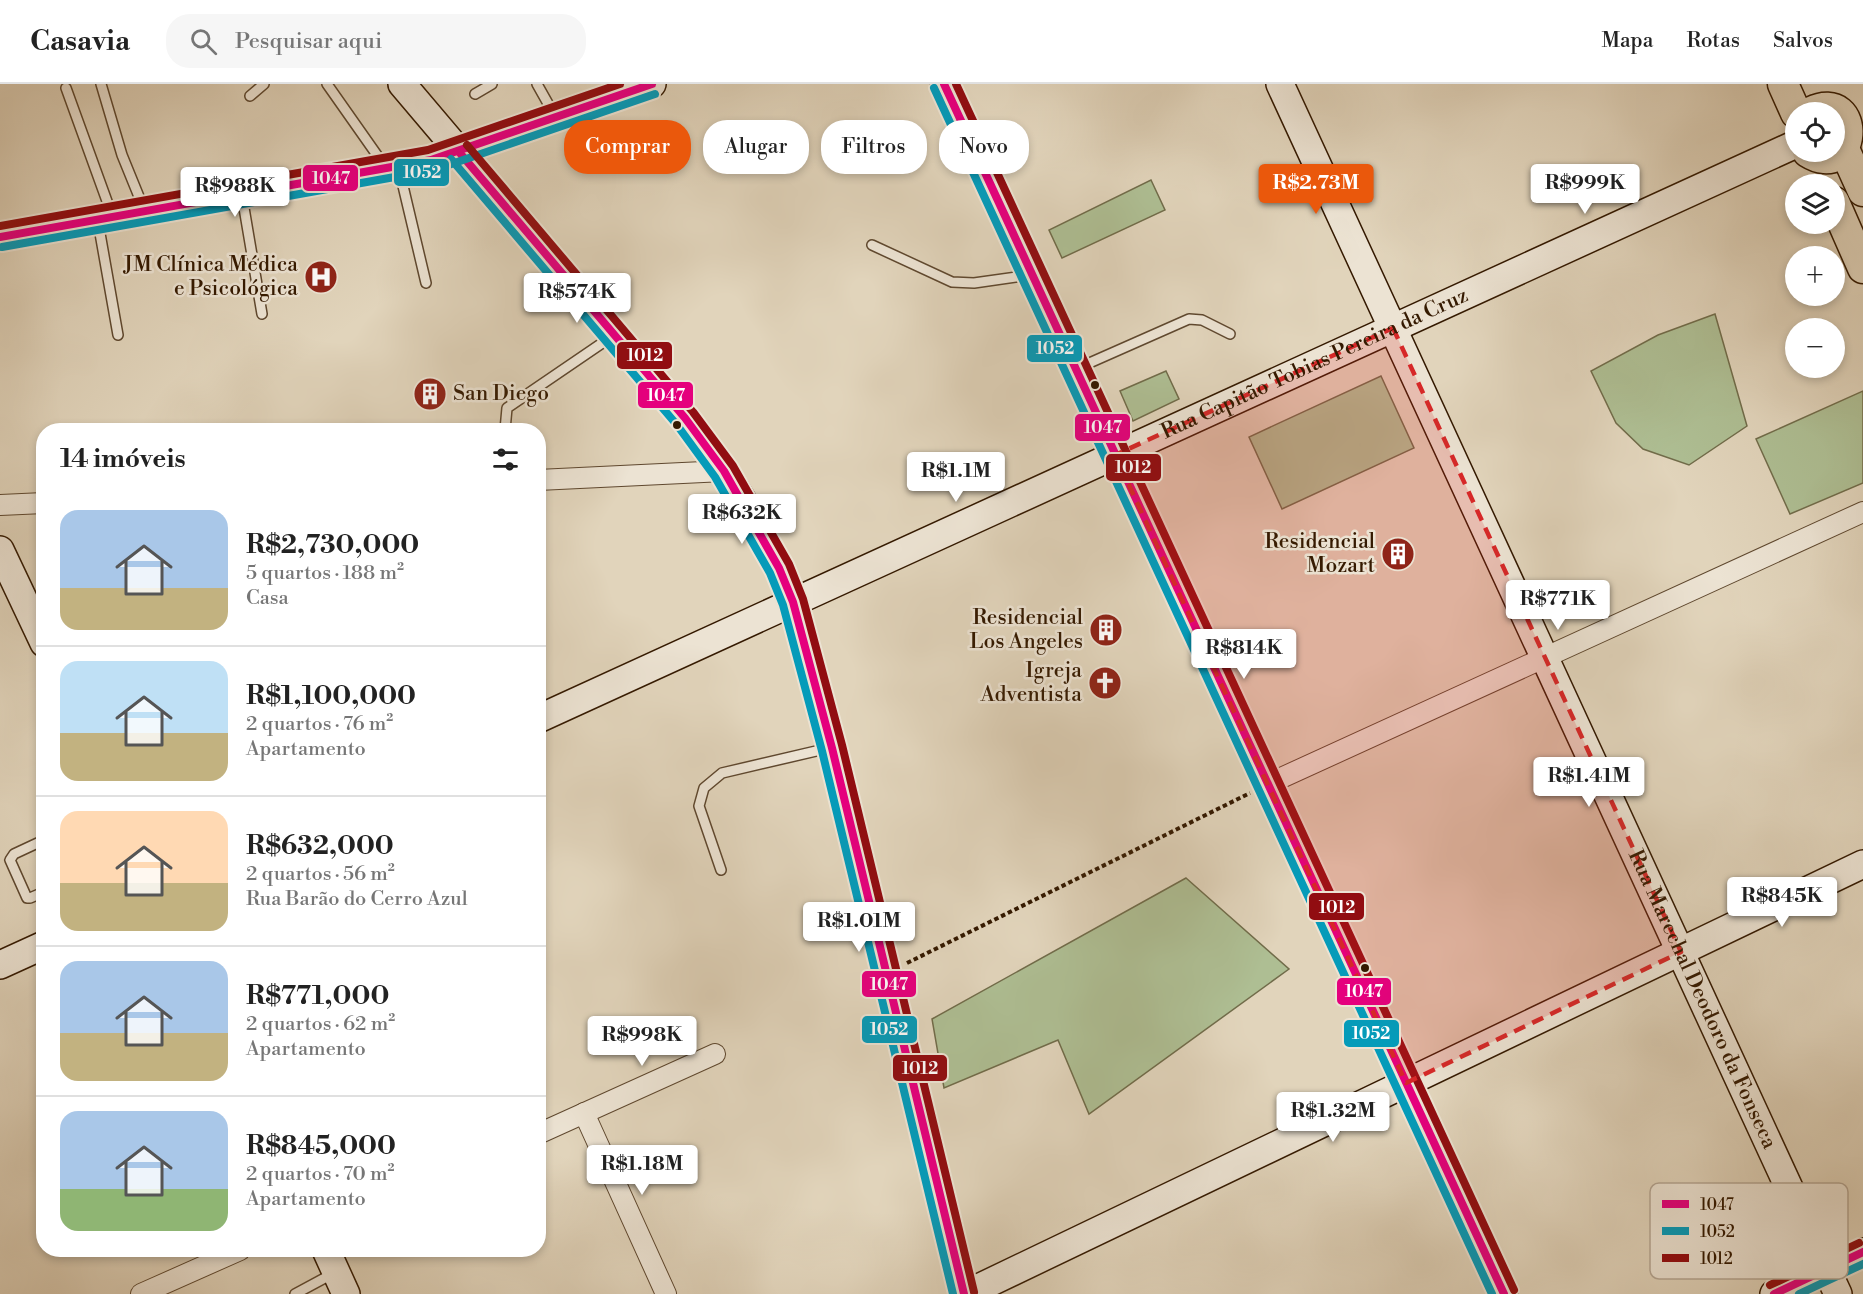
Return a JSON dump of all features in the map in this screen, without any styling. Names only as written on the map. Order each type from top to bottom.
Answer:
[{"type":"main road","points":[[1783,84],[1791,102]]},
{"type":"main road","points":[[1845,143],[1863,191]]},
{"type":"main road","points":[[1845,227],[1863,268]]},
{"type":"street","points":[[402,84],[685,418],[724,471],[774,559],[793,602],[832,748],[965,1294],[1863,864]]},
{"type":"street","points":[[0,237],[393,168],[459,152],[652,84]]},
{"type":"street","points":[[944,84],[1504,1294]]},
{"type":"street","name":"Rua Marechal Deodoro da Fonseca","points":[[1280,84],[1787,1183]]},
{"type":"street","name":"Rua Capitão Tobias Pereira da Cruz","points":[[546,715],[1393,328],[1785,159]]},
{"type":"street","points":[[546,480],[724,471]]},
{"type":"street","points":[[0,505],[36,503]]},
{"type":"street","points":[[1268,784],[1863,512]]},
{"type":"street","points":[[0,550],[36,627]]},
{"type":"street","points":[[0,965],[36,949]]},
{"type":"street","points":[[546,1130],[715,1054]]},
{"type":"street","points":[[584,1113],[666,1294]]},
{"type":"street","points":[[1848,1259],[1863,1252]]},
{"type":"street","points":[[141,1294],[224,1257]]},
{"type":"street","points":[[1774,1294],[1805,1279]]},
{"type":"street","name":"Rua Marechal Deodoro da Fonseca","points":[[1831,1279],[1838,1294]]},
{"type":"lane","points":[[101,84],[122,155],[145,211]]},
{"type":"lane","points":[[250,96],[264,84]]},
{"type":"lane","points":[[327,84],[393,168],[426,283]]},
{"type":"lane","points":[[475,94],[492,84]]},
{"type":"lane","points":[[537,84],[556,118]]},
{"type":"lane","points":[[66,88],[105,218],[118,335]]},
{"type":"lane","points":[[242,194],[262,315]]},
{"type":"lane","points":[[872,245],[952,282],[974,283],[1032,275]]},
{"type":"lane","points":[[1076,370],[1189,319],[1202,320],[1230,334]]},
{"type":"lane","points":[[506,423],[507,408],[616,334]]},
{"type":"lane","points":[[721,870],[699,806],[704,788],[722,773],[832,748]]},
{"type":"lane","points":[[36,844],[14,854],[10,860],[27,898],[36,895]]},
{"type":"lane","points":[[294,1294],[336,1272]]},
{"type":"path","points":[[888,973],[1268,784]]},
{"type":"highlighted area","points":[[1393,328],[1681,952],[1406,1083],[1115,455]]},
{"type":"green space","points":[[1151,180],[1165,210],[1062,258],[1049,230]]},
{"type":"green space","points":[[1715,314],[1747,426],[1689,465],[1643,449],[1616,423],[1591,371],[1658,335]]},
{"type":"green space","points":[[1166,371],[1179,399],[1133,421],[1120,391]]},
{"type":"green space","points":[[1381,376],[1414,448],[1282,509],[1249,437]]},
{"type":"green space","points":[[1863,391],[1863,483],[1790,514],[1756,439]]},
{"type":"green space","points":[[1186,878],[1289,969],[1089,1114],[1058,1040],[944,1088],[932,1019]]},
{"type":"transit line","name":"1012","points":[[0,226],[428,150],[620,84]]},
{"type":"transit line","name":"1047","points":[[0,237],[431,160],[652,84]]},
{"type":"transit line","name":"1047","points":[[944,84],[1504,1294]]},
{"type":"transit line","name":"1012","points":[[956,84],[1514,1290]]},
{"type":"transit line","name":"1052","points":[[934,88],[1492,1294]]},
{"type":"transit line","name":"1052","points":[[2,247],[434,170],[655,94]]},
{"type":"transit line","name":"1012","points":[[467,145],[693,412],[733,466],[789,564],[803,599],[842,745],[974,1292]]},
{"type":"transit line","name":"1047","points":[[459,152],[685,418],[724,471],[779,568],[793,602],[832,748],[964,1294]]},
{"type":"transit line","name":"1052","points":[[451,159],[677,425],[715,477],[770,573],[783,605],[822,751],[953,1294]]},
{"type":"transit line","name":"1012","points":[[1848,1248],[1859,1243]]},
{"type":"transit line","name":"1047","points":[[1848,1259],[1863,1252]]},
{"type":"transit line","name":"1052","points":[[1848,1271],[1863,1264]]},
{"type":"transit line","name":"1012","points":[[1770,1285],[1783,1279]]},
{"type":"transit line","name":"1047","points":[[1774,1294],[1806,1279]]},
{"type":"transit line","name":"1052","points":[[1799,1294],[1831,1279]]},
{"type":"place","name":"JM Clínica Médica e Psicológica","points":[[321,277]]},
{"type":"place","name":"San Diego","points":[[430,394]]},
{"type":"place","name":"Residencial Mozart","points":[[1398,554]]},
{"type":"place","name":"Residencial Los Angeles","points":[[1106,630]]},
{"type":"place","name":"Igreja Adventista","points":[[1105,683]]}]
